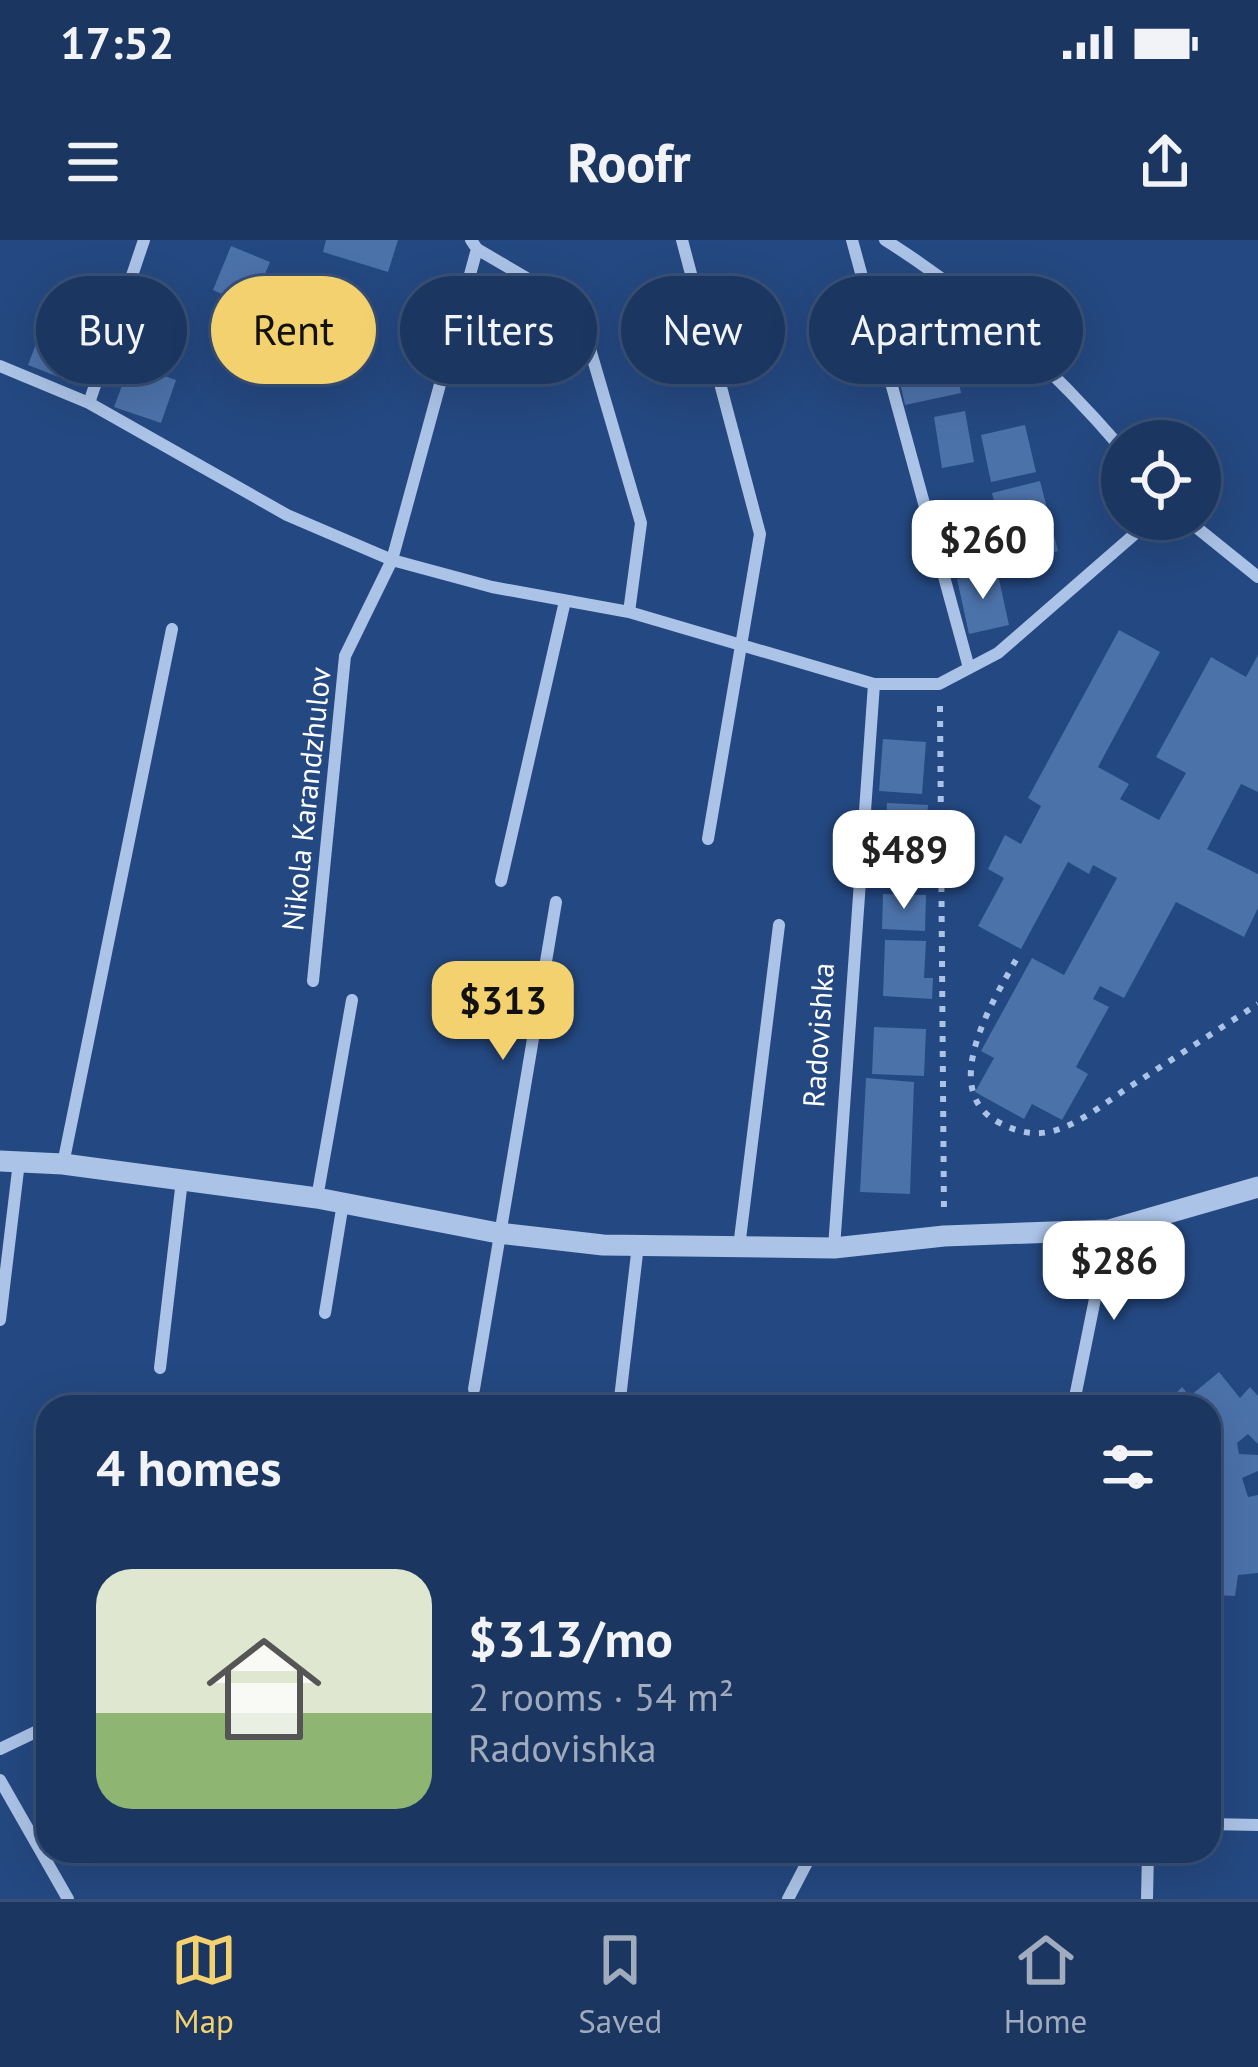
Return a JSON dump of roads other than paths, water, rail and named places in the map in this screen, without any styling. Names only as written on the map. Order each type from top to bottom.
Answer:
[{"type":"street","points":[[89,403],[145,240]]},
{"type":"street","points":[[682,240],[760,534],[708,839]]},
{"type":"street","points":[[852,240],[969,668]]},
{"type":"street","points":[[885,240],[928,266],[992,317],[1101,424]]},
{"type":"street","name":"Nikola Karandzhulov","points":[[313,981],[346,656],[392,560],[474,244],[578,308],[640,523],[629,612]]},
{"type":"street","points":[[0,366],[89,403],[287,515],[392,560],[492,587],[629,612],[874,684],[939,684],[998,653],[1128,540]]},
{"type":"street","points":[[1212,540],[1258,577]]},
{"type":"street","points":[[501,881],[565,601]]},
{"type":"street","points":[[63,1164],[172,629]]},
{"type":"street","name":"Radovishka","points":[[834,1248],[874,684]]},
{"type":"street","points":[[474,1389],[556,902]]},
{"type":"street","name":"Radovishka","points":[[739,1247],[778,925]]},
{"type":"street","points":[[316,1198],[352,1000]]},
{"type":"street","points":[[0,1320],[10,1162],[63,1164],[316,1198],[498,1233],[638,1245],[834,1248],[944,1236],[1109,1230],[1258,1187]]},
{"type":"street","points":[[160,1368],[182,1180]]},
{"type":"street","points":[[325,1312],[344,1203]]},
{"type":"street","points":[[1075,1395],[1109,1230]]},
{"type":"street","points":[[620,1395],[638,1245]]},
{"type":"street","points":[[0,1749],[36,1732]]},
{"type":"street","points":[[0,1780],[36,1843]]},
{"type":"street","points":[[1221,1824],[1258,1825]]},
{"type":"street","points":[[47,1863],[68,1899]]},
{"type":"street","points":[[788,1899],[807,1863]]},
{"type":"street","points":[[1147,1899],[1148,1863]]}]
